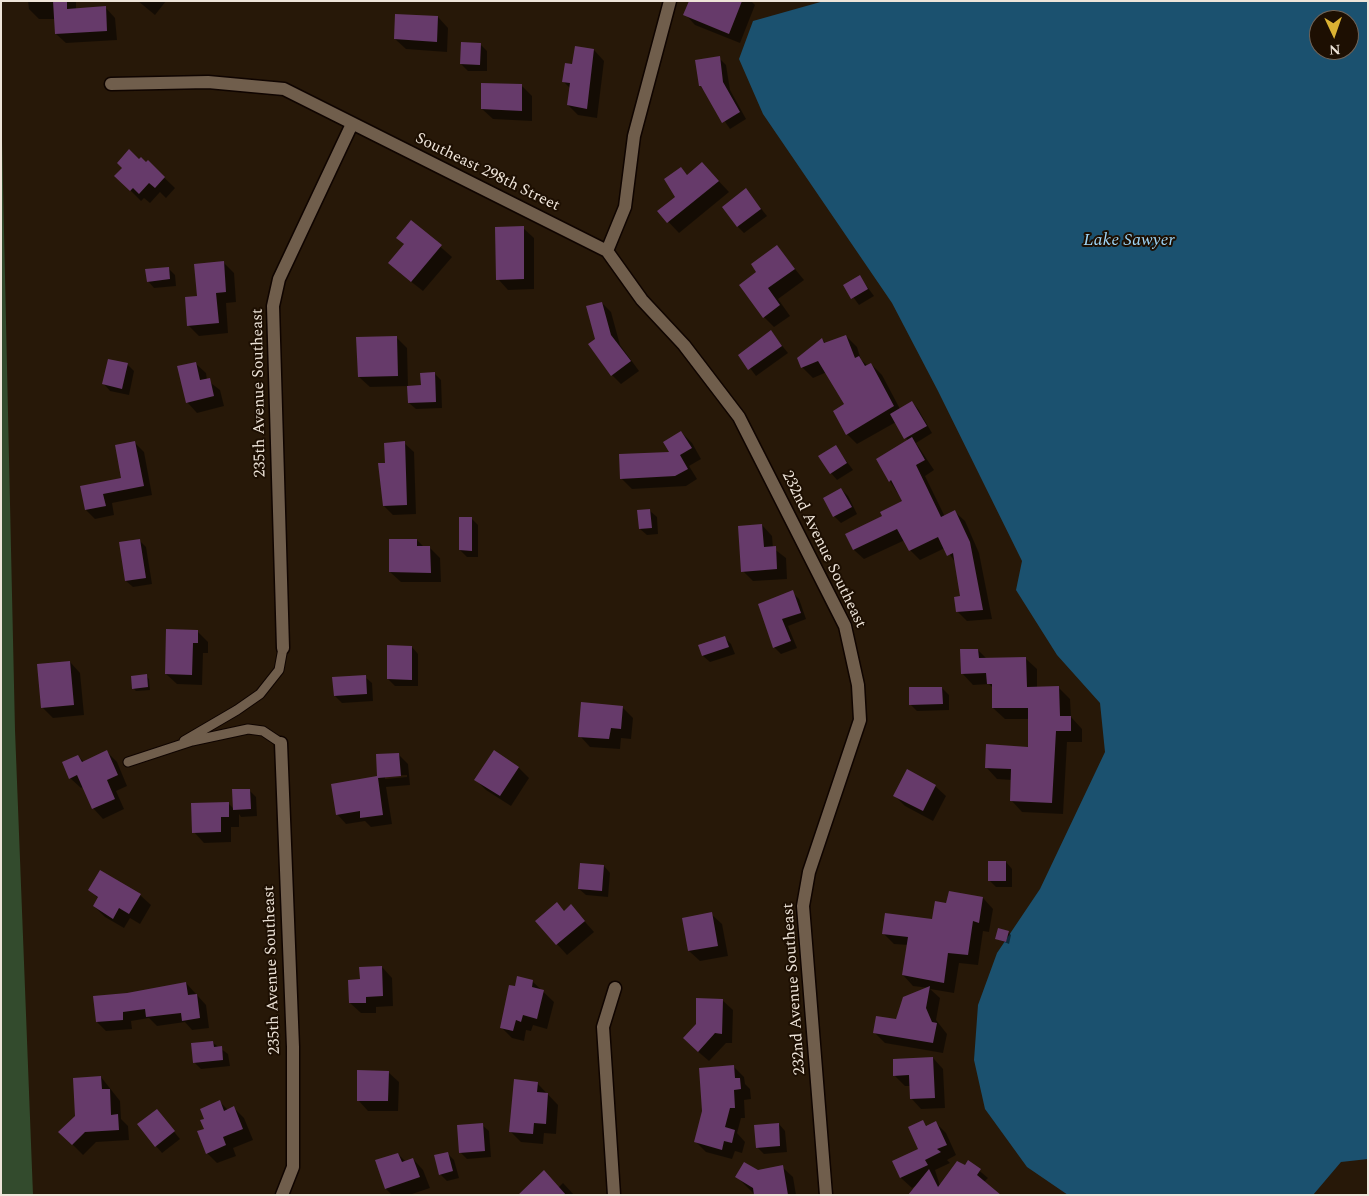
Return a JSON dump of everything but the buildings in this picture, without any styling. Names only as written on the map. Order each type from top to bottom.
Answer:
[{"type":"street","points":[[608,251],[625,208],[634,136],[670,1]]},
{"type":"street","name":"Southeast 298th Street","points":[[111,84],[208,82],[284,89],[608,251]]},
{"type":"street","name":"235th Avenue Southeast","points":[[283,648],[273,306],[279,279],[352,124]]},
{"type":"street","name":"232nd Avenue Southeast","points":[[608,251],[642,300],[684,345],[739,417],[838,611],[845,626],[852,651],[858,685],[860,720],[810,872],[803,906],[826,1195]]},
{"type":"street","name":"235th Avenue Southeast","points":[[281,742],[293,1047],[293,1167],[282,1195]]},
{"type":"street","points":[[614,1195],[603,1027],[616,988]]},
{"type":"lane","points":[[169,749],[237,710],[260,694],[279,670],[283,648]]},
{"type":"lane","points":[[128,762],[248,728],[263,731],[281,742]]},
{"type":"green space","points":[[1,95],[15,730],[33,1195],[1,1195]]},
{"type":"water","name":"Lake Sawyer","points":[[824,1],[1368,1],[1368,1159],[1341,1162],[1313,1195],[1068,1195],[1027,1167],[985,1109],[974,1060],[978,1005],[997,953],[1040,889],[1105,752],[1100,703],[1057,655],[1016,590],[1022,561],[938,391],[892,303],[763,114],[739,59],[753,21]]}]
